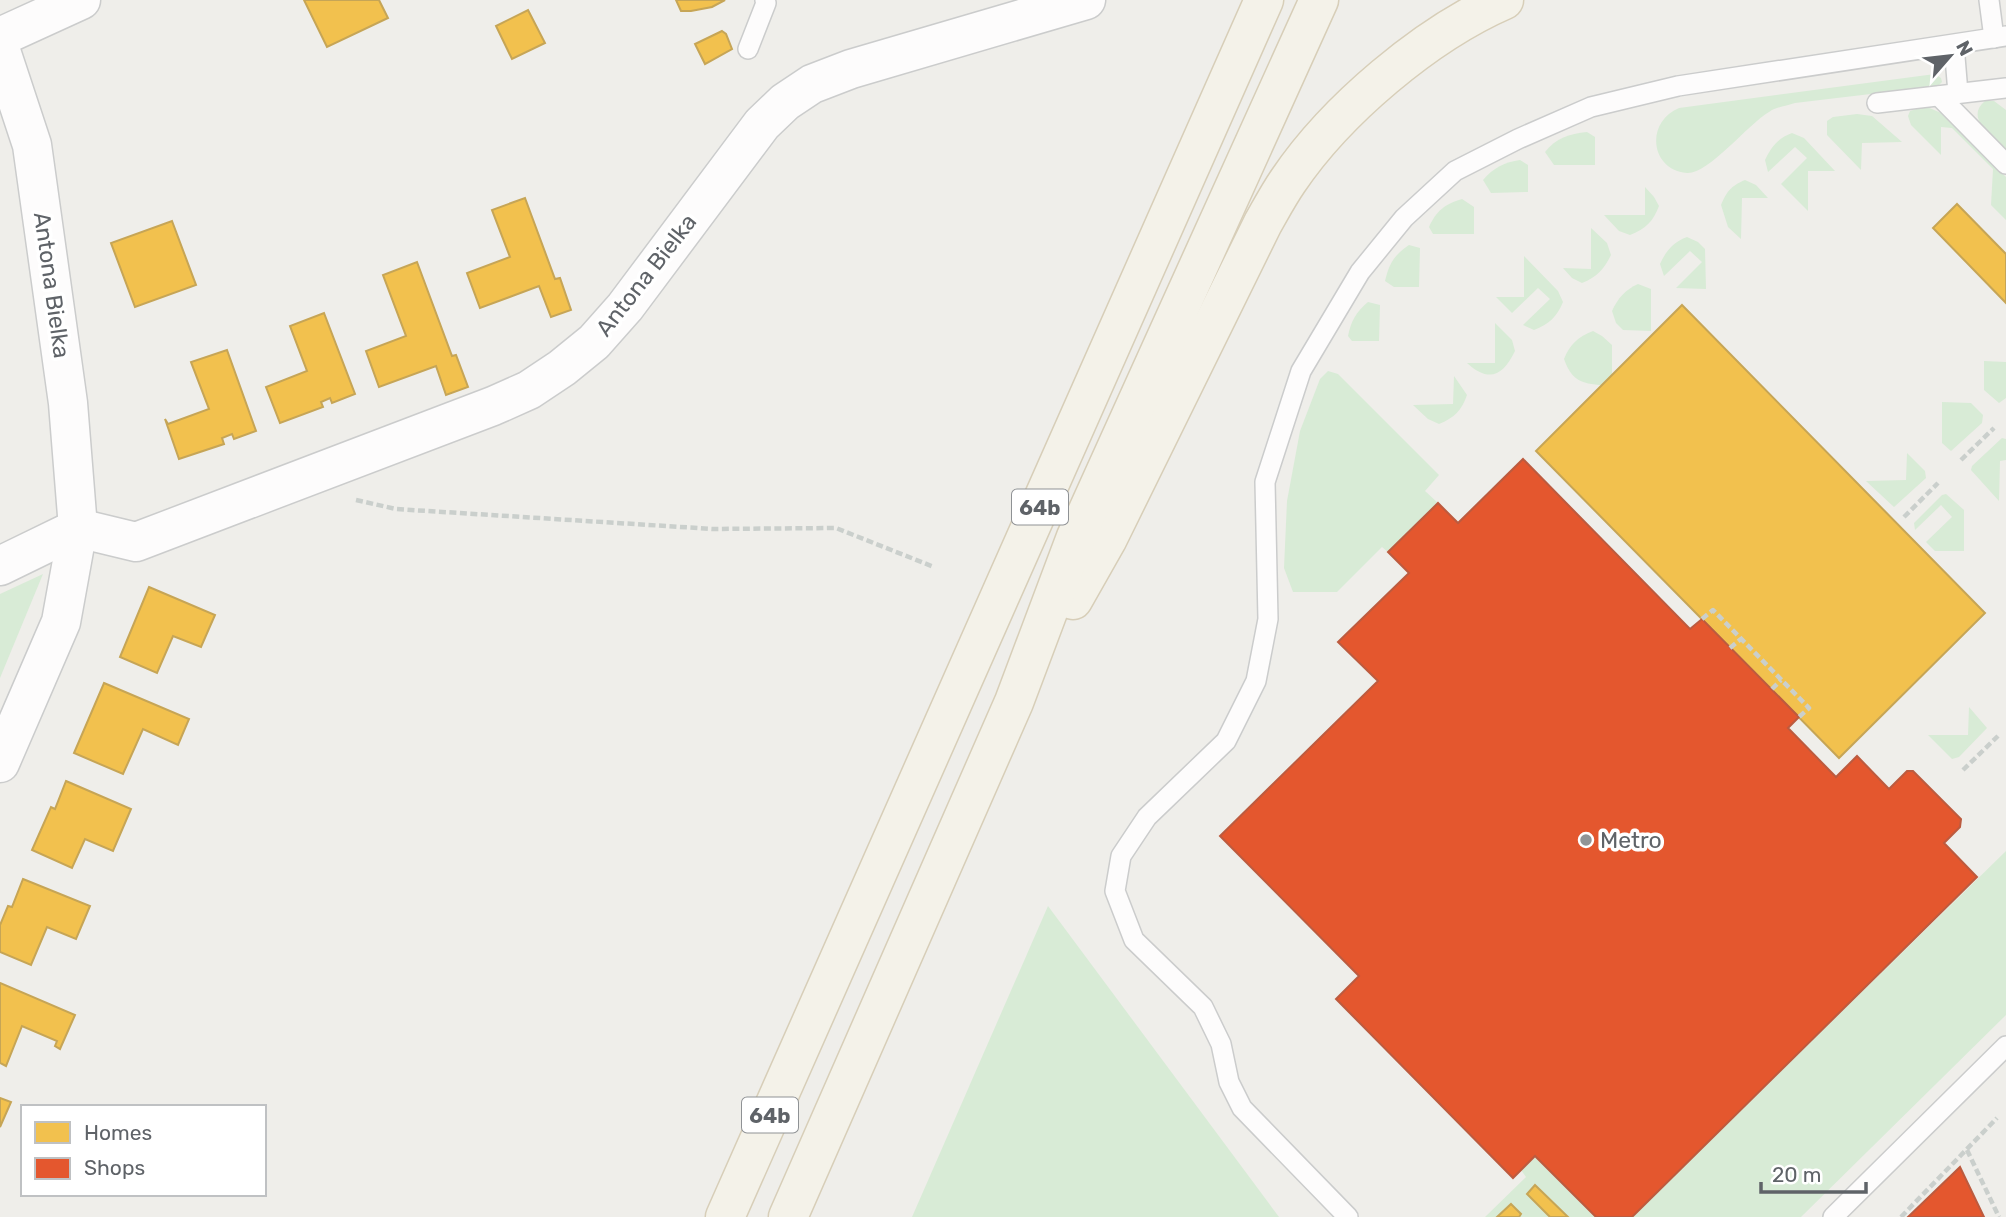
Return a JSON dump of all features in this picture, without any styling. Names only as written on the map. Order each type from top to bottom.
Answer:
[{"type":"main road","name":"64b","points":[[725,1217],[1264,0]]},
{"type":"main road","name":"64b","points":[[788,1217],[1014,702],[1076,537],[1319,0]]},
{"type":"main road","points":[[1014,702],[1107,540],[1263,223],[1288,181],[1322,138],[1372,88],[1434,40],[1504,0]]},
{"type":"street","points":[[0,37],[81,0]]},
{"type":"street","name":"Antona Bielka","points":[[78,528],[136,542],[529,390],[562,368],[602,333],[625,307],[762,124],[785,102],[812,84],[851,69],[1086,0]]},
{"type":"street","name":"Antona Bielka","points":[[0,48],[32,145],[68,403],[78,528],[61,622],[0,763]]},
{"type":"street","points":[[0,566],[78,528]]},
{"type":"lane","points":[[748,49],[765,0]]},
{"type":"lane","points":[[1348,1217],[1242,1108],[1229,1082],[1221,1044],[1203,1007],[1134,940],[1115,891],[1121,856],[1147,817],[1226,741],[1256,681],[1268,619],[1265,482],[1301,371],[1360,272],[1404,218],[1455,170],[1591,107],[1678,86],[2000,37],[1989,0]]},
{"type":"lane","points":[[1954,45],[1949,95],[2006,164]]},
{"type":"lane","points":[[1878,103],[2004,90]]},
{"type":"lane","points":[[1833,1217],[2006,1046]]},
{"type":"path","points":[[1961,460],[1994,428]]},
{"type":"path","points":[[1904,517],[1938,483]]},
{"type":"path","points":[[343,497],[397,509],[465,514],[713,529],[836,528],[933,567]]},
{"type":"path","points":[[1702,619],[1713,610],[1809,708],[1799,717]]},
{"type":"path","points":[[1730,648],[1741,639]]},
{"type":"path","points":[[1772,689],[1781,680]]},
{"type":"path","points":[[1963,770],[1998,736]]},
{"type":"path","points":[[1901,1217],[1997,1118]]},
{"type":"path","points":[[1967,1150],[1999,1217]]},
{"type":"green space","points":[[1935,74],[1942,82],[1938,86],[1795,103],[1775,109],[1760,118],[1717,158],[1696,171],[1687,173],[1665,164],[1656,145],[1661,124],[1679,108]]},
{"type":"green space","points":[[1985,101],[1994,101],[2006,110],[2006,149],[1988,133],[1979,120],[1979,107]]},
{"type":"green space","points":[[1925,106],[1941,113],[2006,177],[2006,220],[1991,205],[1993,169],[1952,128],[1941,127],[1941,155],[1911,125],[1908,116],[1910,111]]},
{"type":"green space","points":[[1857,114],[1872,116],[1902,142],[1862,143],[1861,170],[1827,135],[1827,121],[1833,117]]},
{"type":"green space","points":[[1587,132],[1595,137],[1595,165],[1554,165],[1545,152],[1549,147],[1563,138]]},
{"type":"green space","points":[[1792,133],[1804,138],[1835,171],[1808,171],[1808,211],[1781,184],[1807,158],[1795,147],[1768,172],[1765,160],[1776,144]]},
{"type":"green space","points":[[1520,160],[1528,165],[1528,192],[1491,193],[1483,180],[1500,166]]},
{"type":"green space","points":[[1745,180],[1756,185],[1768,198],[1742,198],[1741,239],[1728,227],[1721,205],[1730,190]]},
{"type":"green space","points":[[1645,187],[1659,206],[1654,216],[1644,227],[1630,235],[1619,231],[1604,215],[1645,215]]},
{"type":"green space","points":[[1462,199],[1474,207],[1474,234],[1433,234],[1429,227],[1438,212]]},
{"type":"green space","points":[[1591,228],[1607,243],[1611,255],[1600,272],[1582,283],[1572,278],[1563,268],[1591,269]]},
{"type":"green space","points":[[1687,237],[1705,249],[1706,289],[1676,288],[1702,262],[1690,251],[1664,276],[1660,264],[1665,255],[1674,244]]},
{"type":"green space","points":[[1409,245],[1420,248],[1419,287],[1394,287],[1385,281],[1388,270],[1399,252]]},
{"type":"green space","points":[[1524,256],[1558,291],[1563,302],[1552,319],[1534,330],[1523,325],[1550,299],[1538,288],[1512,313],[1496,297],[1524,297]]},
{"type":"green space","points":[[1638,284],[1651,289],[1651,331],[1623,330],[1616,323],[1612,311],[1622,295]]},
{"type":"green space","points":[[1368,302],[1380,305],[1379,341],[1352,341],[1348,336],[1352,321]]},
{"type":"green space","points":[[1495,323],[1512,340],[1515,351],[1506,366],[1489,375],[1467,363],[1495,363]]},
{"type":"green space","points":[[1593,331],[1612,345],[1612,386],[1582,381],[1572,374],[1564,359],[1575,342]]},
{"type":"green space","points":[[1984,361],[2006,362],[2006,398],[1999,403],[1984,390]]},
{"type":"green space","points":[[1328,371],[1338,374],[1439,475],[1425,491],[1438,503],[1388,552],[1382,547],[1337,592],[1293,592],[1284,568],[1287,501],[1300,431],[1320,379]]},
{"type":"green space","points":[[1454,376],[1467,395],[1457,413],[1439,424],[1428,419],[1413,405],[1453,404]]},
{"type":"green space","points":[[1942,402],[1971,403],[1983,415],[1982,423],[1951,451],[1942,443]]},
{"type":"green space","points":[[2002,438],[2006,439],[2006,460],[2000,461],[1999,501],[1971,470]]},
{"type":"green space","points":[[1907,453],[1925,471],[1926,478],[1894,507],[1866,481],[1906,480]]},
{"type":"green space","points":[[1946,494],[1964,510],[1964,551],[1935,551],[1926,542],[1952,517],[1941,505],[1915,530],[1914,523]]},
{"type":"green space","points":[[43,574],[0,678],[0,594]]},
{"type":"green space","points":[[1969,707],[1987,728],[1959,757],[1952,759],[1928,735],[1968,735]]},
{"type":"green space","points":[[2006,851],[2006,1015],[1801,1217],[1632,1217]]},
{"type":"green space","points":[[1048,906],[1279,1217],[912,1217]]},
{"type":"green space","points":[[1535,1156],[1596,1217],[1568,1217],[1535,1185],[1527,1194],[1550,1217],[1519,1217],[1521,1214],[1511,1204],[1497,1217],[1485,1217],[1526,1177],[1521,1170]]},
{"type":"building: Homes","points":[[304,0],[379,0],[388,18],[327,47]]},
{"type":"building: Homes","points":[[676,0],[725,0],[712,7],[681,11]]},
{"type":"building: Homes","points":[[528,10],[545,43],[512,59],[496,26]]},
{"type":"building: Homes","points":[[722,31],[732,49],[705,64],[695,44]]},
{"type":"building: Homes","points":[[525,198],[555,279],[560,278],[571,310],[551,317],[539,286],[480,308],[467,273],[510,257],[492,210]]},
{"type":"building: Homes","points":[[1957,204],[2006,254],[2006,303],[1933,228]]},
{"type":"building: Homes","points":[[172,221],[196,285],[135,307],[111,243]]},
{"type":"building: Homes","points":[[417,262],[452,356],[456,355],[468,387],[446,395],[436,366],[379,387],[366,351],[406,336],[383,275]]},
{"type":"building: Homes","points":[[1682,305],[1985,613],[1839,758],[1536,451]]},
{"type":"building: Homes","points":[[324,313],[355,394],[332,403],[330,398],[321,402],[323,407],[280,423],[266,387],[307,371],[290,326]]},
{"type":"building: Homes","points":[[227,350],[256,431],[234,439],[232,434],[222,438],[224,444],[179,459],[165,419],[168,424],[209,409],[191,362]]},
{"type":"building: Homes","points":[[149,587],[215,615],[201,647],[173,636],[157,673],[120,657]]},
{"type":"building: Homes","points":[[104,683],[189,719],[178,745],[143,729],[123,774],[74,753]]},
{"type":"building: Homes","points":[[66,781],[131,809],[113,851],[85,839],[72,868],[32,850],[51,807],[55,809]]},
{"type":"building: Homes","points":[[23,879],[90,906],[76,939],[47,927],[31,965],[0,952],[0,925],[8,906],[12,907]]},
{"type":"building: Homes","points":[[0,983],[75,1015],[60,1049],[55,1046],[57,1041],[22,1026],[6,1066],[0,1063]]},
{"type":"building: Homes","points":[[0,1098],[11,1102],[0,1127]]},
{"type":"building: Homes","points":[[1535,1185],[1568,1217],[1550,1217],[1527,1194]]},
{"type":"building: Homes","points":[[1511,1204],[1521,1214],[1519,1217],[1497,1217]]},
{"type":"building: Shops","name":"Metro","points":[[1523,459],[1690,629],[1702,619],[1799,717],[1788,728],[1836,777],[1857,756],[1889,789],[1907,771],[1913,771],[1961,819],[1960,827],[1944,843],[1977,877],[1632,1217],[1596,1217],[1535,1156],[1513,1178],[1336,999],[1359,976],[1220,836],[1378,681],[1338,642],[1409,573],[1388,552],[1438,503],[1458,523]]},
{"type":"building: Shops","points":[[1960,1167],[1984,1217],[1908,1217]]},
{"type":"place","name":"Metro","points":[[1586,840]]}]
